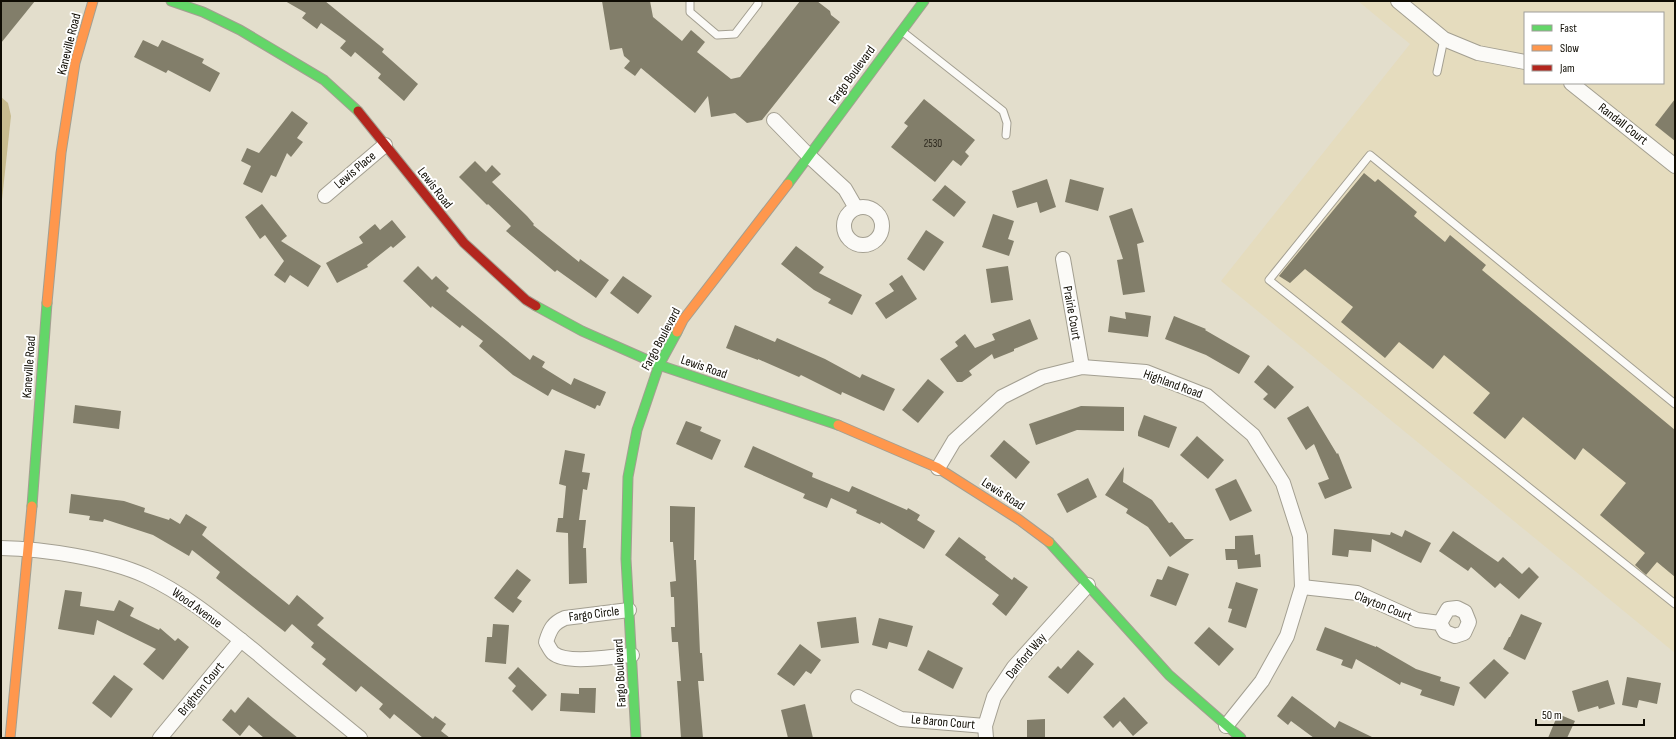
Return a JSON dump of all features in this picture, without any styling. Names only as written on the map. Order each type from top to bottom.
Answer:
[{"type":"street","name":"Kaneville Road","points":[[10,738],[29,548],[45,328],[61,153],[75,63],[93,1]]},
{"type":"street","name":"Lewis Road","points":[[171,1],[202,12],[240,30],[324,80],[353,105],[464,243],[526,300],[582,331],[659,365],[848,429],[938,468],[1018,518],[1049,542],[1169,675],[1241,738]]},
{"type":"street","points":[[1398,1],[1444,39],[1478,53],[1524,62]]},
{"type":"street","name":"Fargo Boulevard","points":[[636,738],[626,559],[628,477],[637,430],[659,365],[683,320],[808,156],[902,30],[921,2]]},
{"type":"street","name":"Randall Court","points":[[1572,84],[1675,166]]},
{"type":"street","points":[[774,120],[808,156],[845,189],[856,208]]},
{"type":"street","name":"Lewis Place","points":[[325,196],[385,145]]},
{"type":"street","name":"Prairie Court","points":[[1063,259],[1082,367]]},
{"type":"street","name":"Highland Road","points":[[938,468],[954,441],[1002,397],[1042,377],[1082,367],[1146,372],[1207,396],[1253,435],[1283,483],[1300,536],[1302,587],[1284,642],[1262,681],[1226,726]]},
{"type":"street","name":"Wood Avenue","points":[[1,548],[29,548],[97,560],[127,568],[146,576],[188,599],[241,640],[360,738]]},
{"type":"street","name":"Danford Way","points":[[985,732],[994,697],[1014,667],[1088,585]]},
{"type":"street","name":"Clayton Court","points":[[1302,587],[1357,593],[1417,620],[1440,622]]},
{"type":"street","name":"Fargo Circle","points":[[629,610],[565,618],[556,622],[550,629],[546,642],[553,652],[563,658],[573,659],[632,655]]},
{"type":"street","name":"Brighton Court","points":[[160,738],[241,640]]},
{"type":"street","name":"Le Baron Court","points":[[858,697],[901,719],[985,732]]},
{"type":"lane","points":[[690,1],[690,12],[718,35],[735,34],[758,4],[758,1]]},
{"type":"lane","points":[[902,30],[1003,111],[1007,123],[1006,135]]},
{"type":"lane","points":[[1437,72],[1444,39]]},
{"type":"lane","points":[[1675,404],[1370,155],[1269,280],[1675,604]]},
{"type":"shaded area","points":[[1358,1],[1675,1],[1675,653],[1221,281],[1410,44]]},
{"type":"shaded area","points":[[1,97],[8,103],[11,116],[1,209]]},
{"type":"building","points":[[1,1],[35,1],[1,43]]},
{"type":"building","points":[[285,1],[325,1],[384,49],[382,52],[418,84],[404,101],[378,78],[381,74],[355,52],[351,57],[340,48],[346,41],[321,23],[317,29],[302,18],[306,13]]},
{"type":"building","points":[[602,1],[650,1],[653,17],[682,41],[691,30],[705,42],[697,52],[731,79],[740,77],[800,1],[817,1],[830,11],[831,15],[840,22],[762,120],[747,123],[735,113],[711,117],[708,96],[695,113],[641,68],[635,76],[624,68],[630,61],[624,56],[622,48],[610,50]]},
{"type":"building","points":[[143,40],[158,47],[162,40],[204,59],[202,63],[220,73],[210,92],[168,70],[166,73],[134,57]]},
{"type":"building","points":[[924,99],[975,140],[965,152],[969,156],[961,166],[953,160],[935,182],[891,147],[908,126],[904,123]]},
{"type":"building","points":[[1675,99],[1675,141],[1655,125]]},
{"type":"building","points":[[292,111],[308,123],[297,138],[303,142],[291,157],[287,153],[276,177],[271,175],[262,193],[243,184],[251,166],[241,161],[247,148],[259,153]]},
{"type":"building","points":[[475,161],[486,172],[492,165],[501,174],[492,182],[527,216],[534,224],[533,225],[579,262],[580,259],[609,280],[596,298],[557,270],[555,272],[506,231],[511,226],[459,177]]},
{"type":"building","points":[[1364,173],[1375,182],[1378,179],[1417,212],[1414,216],[1445,242],[1450,235],[1486,265],[1482,270],[1675,430],[1675,577],[1657,562],[1646,575],[1635,565],[1645,553],[1600,515],[1626,483],[1583,448],[1575,460],[1523,417],[1505,439],[1473,413],[1490,393],[1444,355],[1433,369],[1399,342],[1385,358],[1341,322],[1353,307],[1305,269],[1290,283],[1279,276]]},
{"type":"building","points":[[1047,179],[1056,207],[1040,213],[1037,202],[1017,208],[1012,191]]},
{"type":"building","points":[[1070,179],[1104,188],[1098,211],[1065,202]]},
{"type":"building","points":[[945,185],[966,202],[954,217],[932,200]]},
{"type":"building","points":[[262,204],[287,236],[281,241],[321,266],[308,287],[290,275],[285,283],[274,275],[284,261],[265,235],[260,239],[245,217]]},
{"type":"building","points":[[1132,208],[1144,242],[1137,244],[1145,292],[1123,295],[1117,260],[1123,259],[1109,216]]},
{"type":"building","points":[[993,214],[1014,221],[1008,239],[1014,241],[1009,256],[982,247]]},
{"type":"building","points":[[392,220],[406,237],[393,248],[391,246],[367,265],[368,267],[337,283],[326,263],[363,243],[359,237],[375,224],[380,230]]},
{"type":"building","points":[[926,230],[944,242],[924,271],[907,259]]},
{"type":"building","points":[[796,246],[824,267],[819,273],[862,295],[852,315],[828,303],[831,299],[814,290],[781,264]]},
{"type":"building","points":[[418,266],[432,280],[436,276],[449,288],[446,291],[530,360],[533,355],[545,362],[542,367],[571,385],[574,378],[606,392],[600,406],[597,405],[595,409],[552,389],[548,396],[513,375],[479,346],[483,341],[462,325],[460,328],[432,306],[431,308],[403,281]]},
{"type":"building","points":[[1008,266],[1013,300],[991,303],[986,269]]},
{"type":"building","points":[[902,275],[917,299],[886,319],[875,303],[894,291],[889,284]]},
{"type":"building","points":[[623,276],[652,296],[638,314],[610,293]]},
{"type":"building","points":[[1125,312],[1151,316],[1148,337],[1108,332],[1110,316],[1126,319]]},
{"type":"building","points":[[1174,316],[1206,329],[1205,330],[1250,356],[1239,374],[1206,355],[1165,339]]},
{"type":"building","points":[[1030,319],[1038,339],[994,359],[992,354],[969,371],[972,375],[962,382],[957,382],[940,359],[958,346],[955,342],[965,334],[975,348],[995,340],[992,334]]},
{"type":"building","points":[[735,325],[775,342],[777,338],[825,359],[860,378],[862,374],[895,389],[884,411],[842,392],[841,395],[801,375],[799,377],[758,359],[726,348]]},
{"type":"building","points":[[1268,365],[1294,387],[1275,409],[1263,399],[1268,394],[1254,382]]},
{"type":"building","points":[[928,379],[944,392],[918,423],[902,410]]},
{"type":"building","points":[[75,405],[121,411],[119,429],[73,423]]},
{"type":"building","points":[[1081,406],[1124,407],[1124,431],[1077,430],[1036,445],[1029,424]]},
{"type":"building","points":[[1308,406],[1337,454],[1338,453],[1352,488],[1325,499],[1318,483],[1329,479],[1314,444],[1306,450],[1287,418]]},
{"type":"building","points":[[1144,415],[1177,427],[1169,448],[1138,436]]},
{"type":"building","points":[[686,421],[702,427],[700,431],[721,440],[712,460],[676,444]]},
{"type":"building","points":[[1197,436],[1224,460],[1208,479],[1180,455]]},
{"type":"building","points":[[1004,440],[1030,462],[1016,479],[990,456]]},
{"type":"building","points":[[753,446],[813,473],[812,477],[849,492],[852,486],[907,510],[908,508],[920,515],[917,520],[935,531],[924,549],[881,522],[880,524],[856,513],[857,510],[831,498],[827,508],[803,498],[805,494],[744,467]]},
{"type":"building","points":[[565,450],[585,454],[582,472],[590,473],[587,490],[583,489],[579,520],[586,520],[583,548],[586,548],[587,583],[569,584],[568,533],[556,532],[558,518],[563,518],[566,486],[559,484]]},
{"type":"building","points":[[1124,467],[1123,482],[1152,500],[1169,523],[1172,522],[1185,539],[1194,539],[1170,557],[1148,527],[1126,513],[1128,509],[1105,495]]},
{"type":"building","points":[[1088,478],[1097,497],[1067,513],[1057,494]]},
{"type":"building","points":[[1236,479],[1252,511],[1230,521],[1215,489]]},
{"type":"building","points":[[71,494],[124,501],[145,508],[144,512],[169,520],[170,518],[180,524],[186,514],[207,527],[202,535],[289,605],[297,595],[324,618],[317,625],[433,719],[435,716],[446,724],[441,731],[450,738],[423,738],[394,714],[390,719],[379,709],[383,704],[361,686],[356,692],[322,664],[326,659],[311,647],[314,643],[292,624],[285,632],[216,578],[220,572],[192,550],[189,556],[153,535],[104,519],[103,522],[89,520],[90,516],[69,513]]},
{"type":"building","points":[[670,506],[695,507],[694,560],[696,560],[700,653],[702,653],[704,681],[698,681],[703,738],[681,738],[677,681],[681,681],[678,642],[672,642],[671,627],[675,627],[674,597],[671,597],[670,582],[676,581],[673,542],[670,542]]},
{"type":"building","points":[[1334,529],[1390,535],[1391,532],[1402,537],[1405,530],[1431,543],[1421,563],[1372,539],[1371,552],[1349,550],[1348,557],[1332,555]]},
{"type":"building","points":[[1453,531],[1498,562],[1503,557],[1522,574],[1529,567],[1539,577],[1519,599],[1500,583],[1495,588],[1471,567],[1468,571],[1439,551]]},
{"type":"building","points":[[1253,535],[1255,555],[1260,554],[1261,567],[1238,569],[1237,560],[1226,560],[1225,549],[1235,549],[1235,536]]},
{"type":"building","points":[[959,537],[986,557],[985,559],[1012,580],[1014,577],[1028,587],[1006,616],[992,604],[999,595],[945,555]]},
{"type":"building","points":[[1168,566],[1189,574],[1176,606],[1150,596],[1157,579],[1162,580]]},
{"type":"building","points":[[517,569],[531,580],[517,598],[522,601],[513,613],[494,598]]},
{"type":"building","points":[[1236,582],[1258,589],[1246,628],[1228,622],[1232,609],[1228,608]]},
{"type":"building","points":[[65,590],[82,592],[80,606],[114,611],[119,600],[134,608],[130,616],[159,630],[160,628],[175,641],[178,638],[189,647],[163,680],[143,664],[156,649],[97,620],[94,635],[58,629]]},
{"type":"building","points":[[1521,614],[1542,623],[1525,660],[1503,649]]},
{"type":"building","points":[[856,617],[859,643],[821,648],[817,622]]},
{"type":"building","points":[[879,618],[913,626],[907,647],[889,642],[887,649],[872,645]]},
{"type":"building","points":[[493,624],[509,625],[506,664],[485,662],[487,637],[492,637]]},
{"type":"building","points":[[1209,627],[1234,649],[1219,666],[1194,643]]},
{"type":"building","points":[[1325,627],[1376,646],[1416,669],[1441,677],[1440,681],[1460,687],[1454,706],[1420,695],[1422,690],[1401,682],[1400,685],[1356,659],[1352,669],[1341,665],[1343,660],[1316,650]]},
{"type":"building","points":[[800,644],[821,660],[811,674],[806,671],[794,686],[777,674]]},
{"type":"building","points":[[928,650],[963,668],[953,689],[918,670]]},
{"type":"building","points":[[1078,650],[1094,664],[1068,694],[1048,677],[1058,666],[1061,669]]},
{"type":"building","points":[[1494,659],[1509,673],[1485,699],[1469,683]]},
{"type":"building","points":[[518,667],[547,695],[532,711],[512,691],[516,686],[508,678]]},
{"type":"building","points":[[114,675],[133,689],[111,718],[92,703]]},
{"type":"building","points":[[1627,677],[1661,683],[1657,704],[1639,700],[1637,708],[1622,705]]},
{"type":"building","points":[[1608,680],[1615,704],[1599,709],[1598,706],[1578,712],[1572,691]]},
{"type":"building","points":[[579,688],[596,688],[595,713],[560,711],[561,693],[579,694]]},
{"type":"building","points":[[1292,696],[1335,728],[1339,721],[1374,738],[1314,738],[1291,721],[1288,725],[1277,716]]},
{"type":"building","points":[[248,697],[298,738],[264,738],[249,725],[240,736],[222,720],[231,709],[235,713]]},
{"type":"building","points":[[1124,697],[1148,723],[1133,736],[1120,721],[1113,728],[1103,717]]},
{"type":"building","points":[[805,704],[813,738],[788,738],[781,710]]},
{"type":"building","points":[[1558,714],[1575,721],[1567,738],[1548,738]]},
{"type":"building","points":[[1045,719],[1045,738],[1027,738],[1027,720]]},
{"type":"traffic: fast","points":[[171,1],[203,12],[240,30],[324,80],[358,111]]},
{"type":"traffic: fast","points":[[788,184],[924,1]]},
{"type":"traffic: fast","points":[[32,506],[47,303]]},
{"type":"traffic: fast","points":[[536,306],[582,331],[659,365],[838,425]]},
{"type":"traffic: fast","points":[[636,738],[626,559],[628,477],[637,430],[659,365],[677,332]]},
{"type":"traffic: fast","points":[[1049,542],[1169,675],[1241,738]]},
{"type":"traffic: slow","points":[[47,303],[61,153],[75,63],[93,1]]},
{"type":"traffic: slow","points":[[677,332],[683,320],[788,184]]},
{"type":"traffic: slow","points":[[838,425],[938,468],[1018,519],[1049,542]]},
{"type":"traffic: slow","points":[[10,738],[32,506]]},
{"type":"traffic: jam","points":[[358,111],[464,243],[526,300],[536,306]]}]
